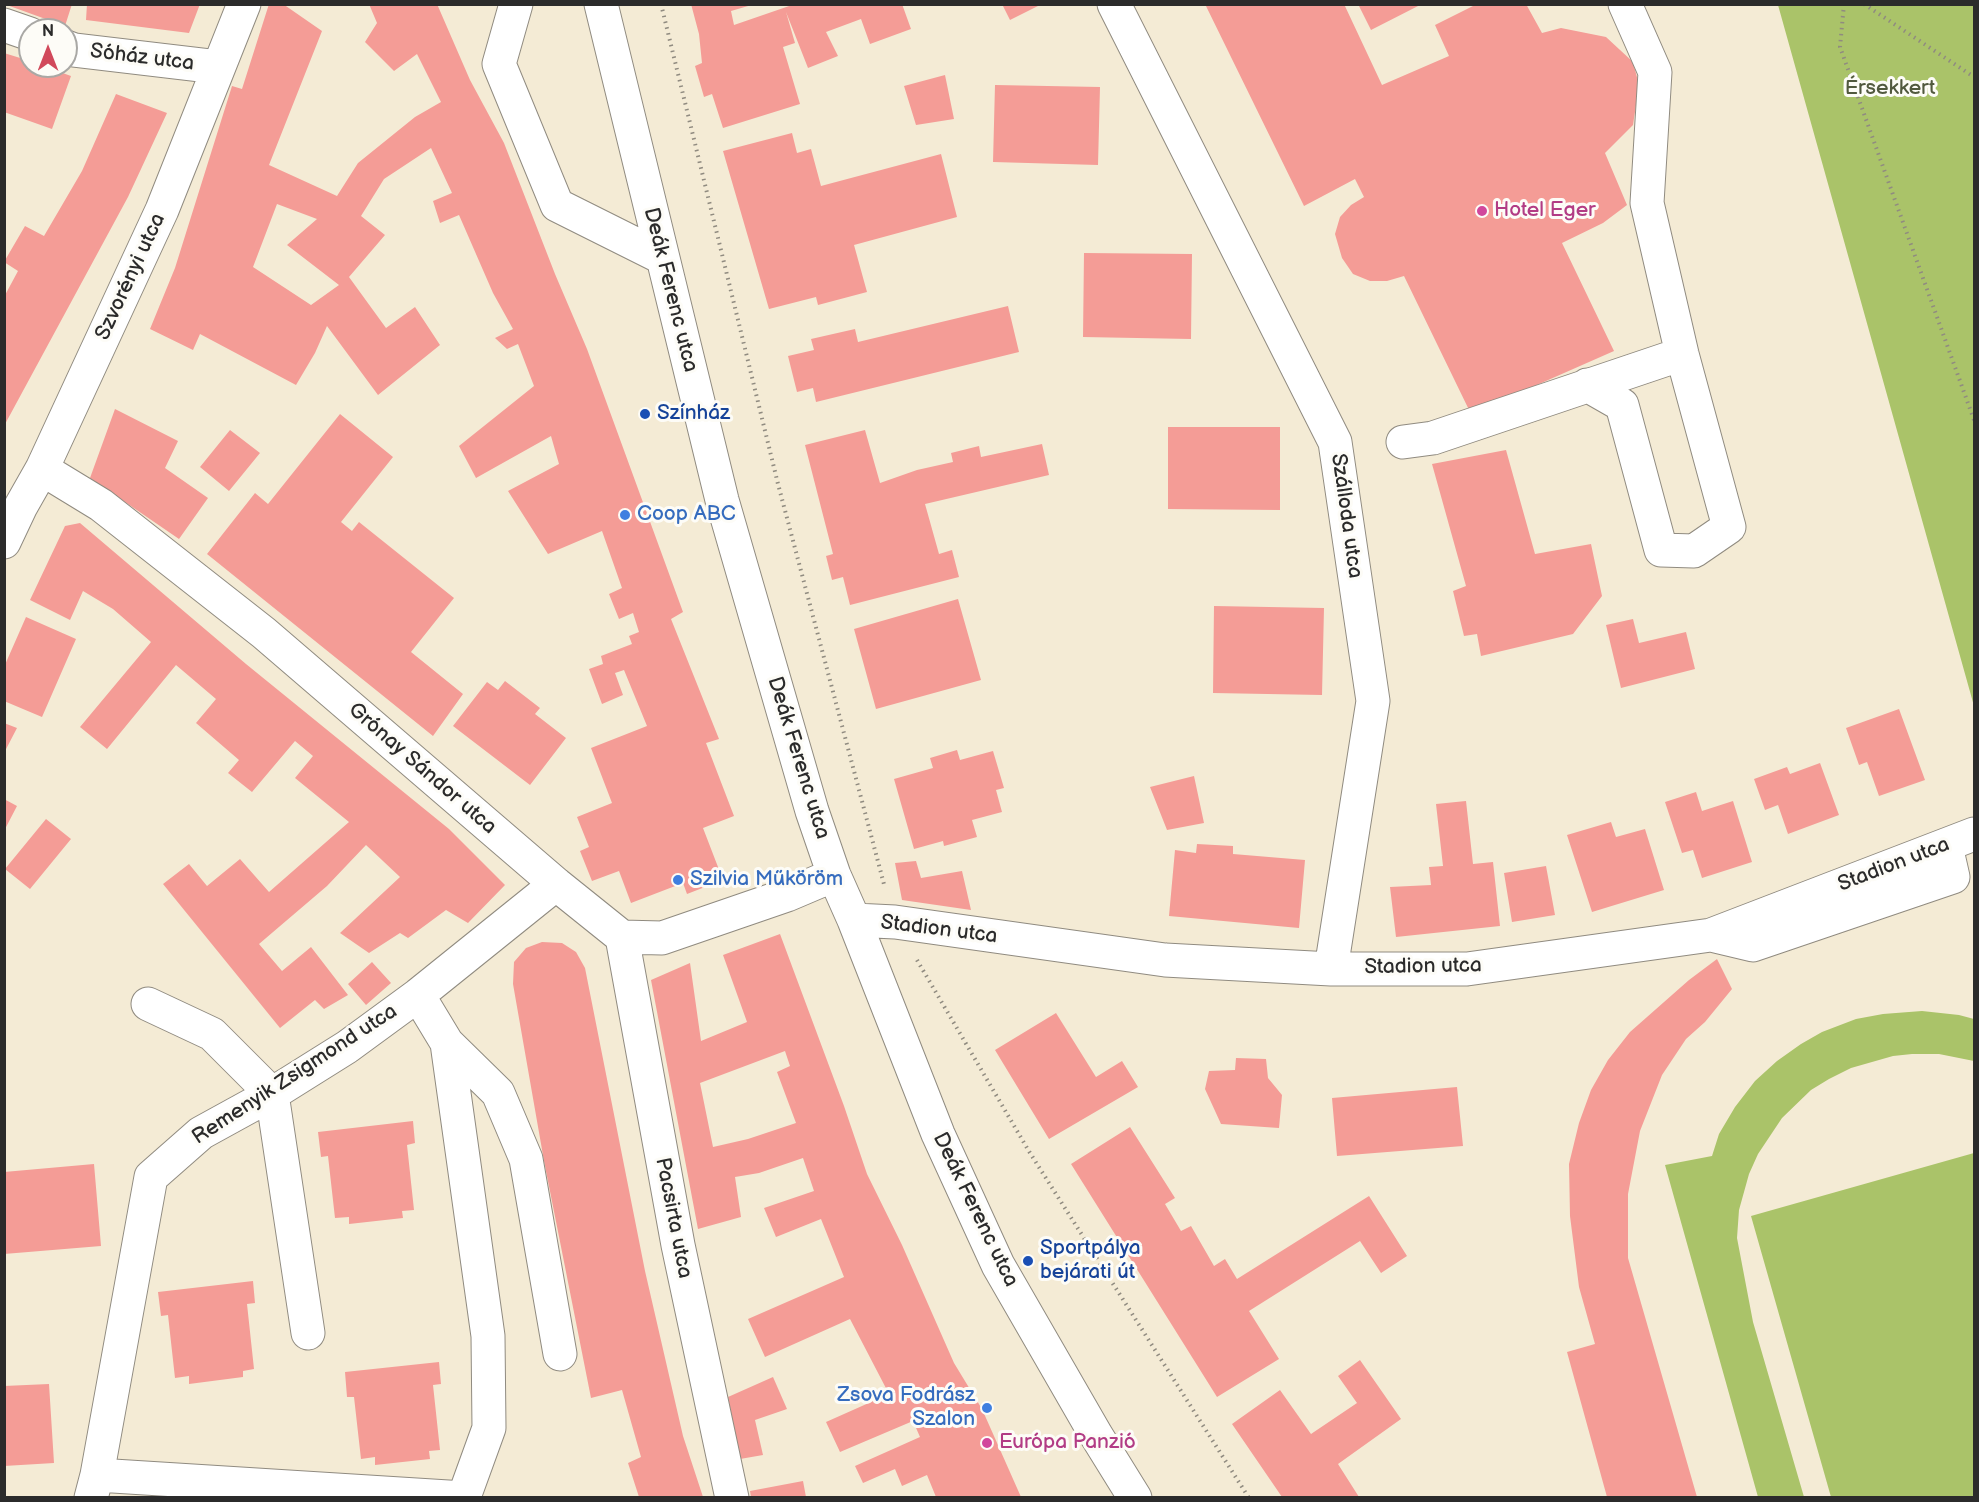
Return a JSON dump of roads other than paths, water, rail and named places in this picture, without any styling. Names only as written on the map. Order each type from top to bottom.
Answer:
[{"type":"street","name":"Szvorényi utca","points":[[4,542],[42,469],[162,210],[244,4]]},
{"type":"street","points":[[516,4],[499,64],[557,205],[663,258]]},
{"type":"street","name":"Deák Ferenc utca","points":[[601,4],[722,500],[812,811],[834,875],[938,1134],[998,1265],[1096,1435],[1135,1497]]},
{"type":"street","name":"Szálloda utca","points":[[1114,4],[1335,442],[1372,701],[1331,969]]},
{"type":"street","points":[[1587,385],[1622,405],[1661,550],[1694,551],[1729,527],[1682,354],[1647,203],[1655,72],[1625,4]]},
{"type":"street","name":"Sóház utca","points":[[78,50],[218,67]]},
{"type":"street","points":[[1403,442],[1433,438],[1682,354]]},
{"type":"street","name":"Grónay Sándor utca","points":[[42,469],[100,505],[264,633],[556,884],[622,936]]},
{"type":"street","name":"Stadion utca","points":[[854,920],[895,922],[1165,960],[1331,969],[1467,969],[1711,935],[1960,840]]},
{"type":"street","points":[[622,936],[662,938],[787,895],[834,875]]},
{"type":"street","name":"Remenyik Zsigmond utca","points":[[94,1486],[151,1177],[201,1133],[272,1094],[347,1047],[418,995],[556,884]]},
{"type":"street","name":"Pacsirta utca","points":[[622,936],[678,1245],[732,1497]]},
{"type":"street","points":[[418,995],[447,1042],[498,1093],[526,1159],[560,1354]]},
{"type":"street","points":[[148,1004],[212,1034],[272,1094],[308,1333]]},
{"type":"street","points":[[94,1486],[464,1497],[489,1428],[488,1336],[447,1042]]},
{"type":"place","name":"Hotel Eger","points":[[1482,211]]},
{"type":"place","name":"Színház","points":[[645,414]]},
{"type":"place","name":"Coop ABC","points":[[625,515]]},
{"type":"place","name":"Szilvia Műköröm","points":[[678,880]]},
{"type":"place","name":"Sportpálya bejárati út","points":[[1028,1261]]},
{"type":"place","name":"Zsova Fodrász Szalon","points":[[987,1408]]},
{"type":"place","name":"Európa Panzió","points":[[987,1443]]},
{"type":"park label","name":"Érsekkert","points":[[1890,89]]}]
